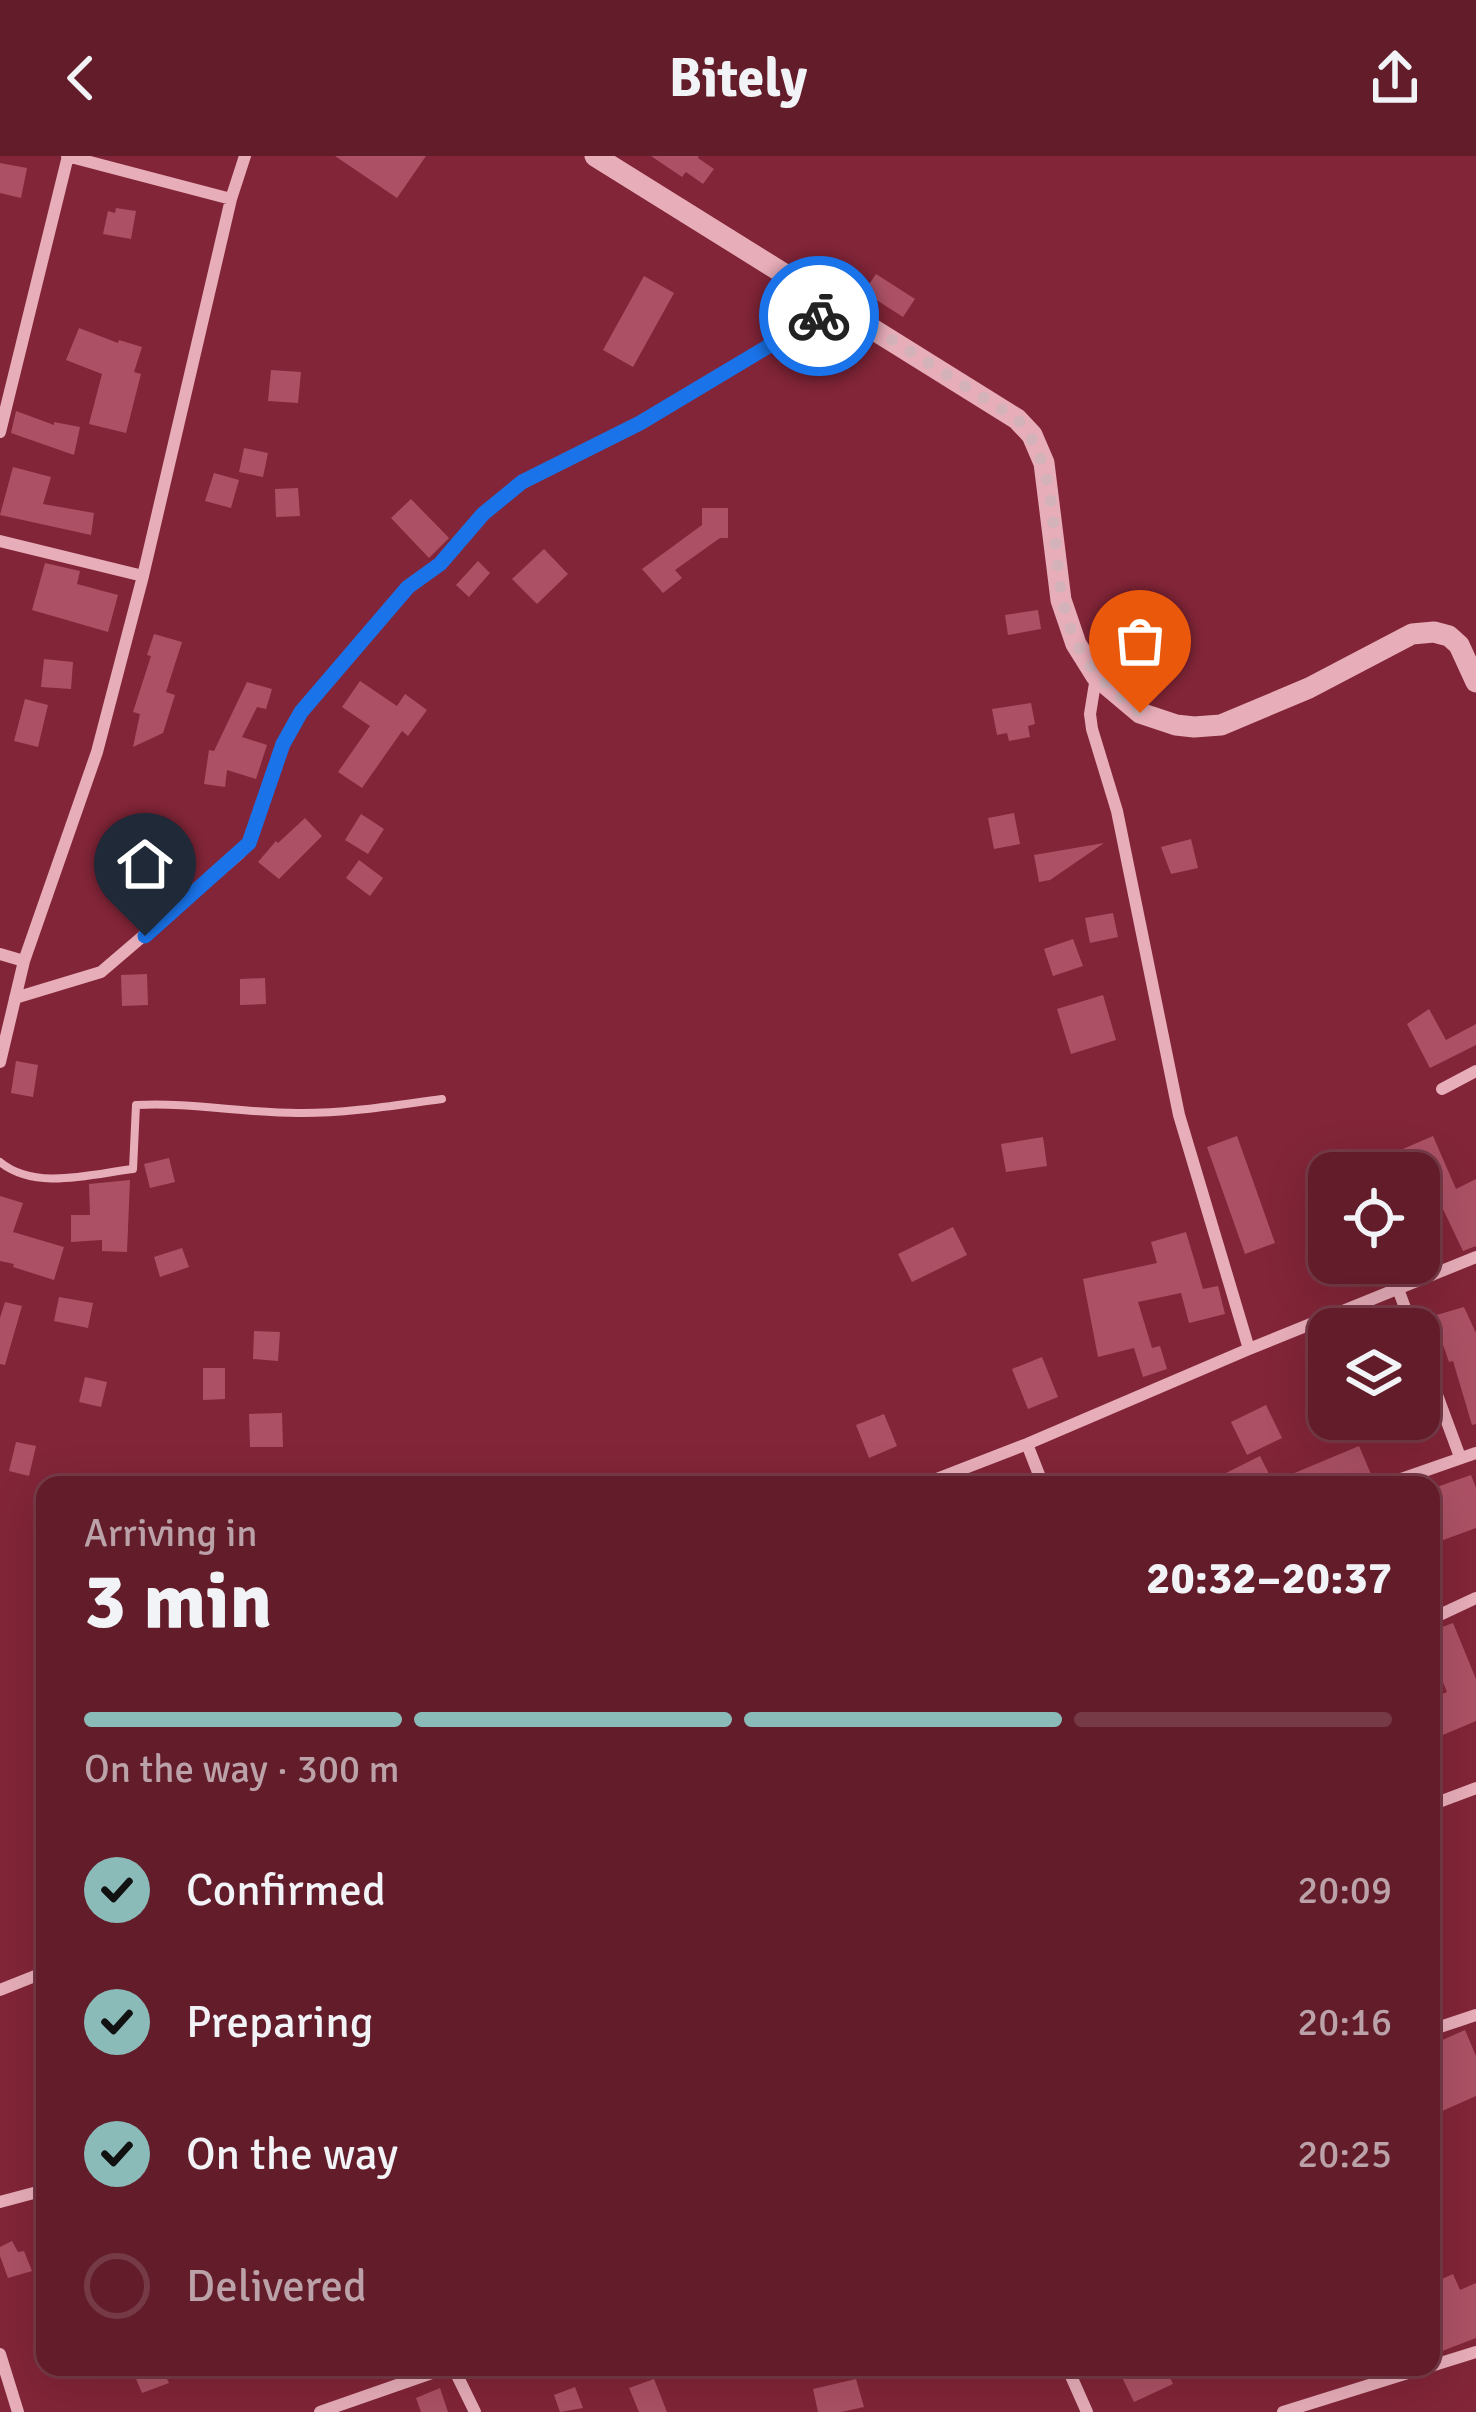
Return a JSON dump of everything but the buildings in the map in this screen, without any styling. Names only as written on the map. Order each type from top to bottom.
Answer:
[{"type":"street","points":[[0,432],[68,156],[231,199]]},
{"type":"street","points":[[0,1062],[24,962],[97,752],[245,156]]},
{"type":"street","points":[[595,156],[1017,419],[1032,435],[1044,463],[1061,600],[1076,644],[1096,676],[1140,713],[1194,727],[1221,725],[1309,688],[1412,634],[1449,636],[1460,645],[1476,682]]},
{"type":"street","points":[[15,998],[101,972],[239,854],[249,843],[283,744],[301,712],[408,587],[440,564],[483,514],[522,482],[640,423],[837,305]]},
{"type":"street","points":[[0,542],[143,575]]},
{"type":"street","points":[[1096,676],[1092,729],[1117,811],[1179,1114],[1249,1348]]},
{"type":"street","points":[[0,954],[24,962]]},
{"type":"street","points":[[1442,1089],[1476,1071]]},
{"type":"street","points":[[944,1476],[1476,1257]]},
{"type":"street","points":[[1398,1289],[1405,1308]]},
{"type":"street","points":[[1440,1403],[1460,1457]]},
{"type":"street","points":[[1027,1444],[1039,1476]]},
{"type":"street","points":[[1408,1476],[1476,1453]]},
{"type":"street","points":[[1440,1615],[1476,1598]]},
{"type":"street","points":[[1440,1797],[1476,1788]]},
{"type":"street","points":[[0,1990],[36,1976]]},
{"type":"street","points":[[1440,2027],[1476,2015]]},
{"type":"street","points":[[0,2202],[36,2192]]},
{"type":"street","points":[[1440,2363],[1476,2352]]},
{"type":"street","points":[[0,2354],[18,2412]]},
{"type":"street","points":[[320,2412],[425,2376]]},
{"type":"street","points":[[456,2376],[476,2412]]},
{"type":"street","points":[[1071,2376],[1087,2412]]},
{"type":"street","points":[[1283,2412],[1397,2376]]},
{"type":"lane","points":[[0,1162],[45,1179],[133,1169],[136,1106],[173,1103],[303,1114],[442,1099]]},
{"type":"way so far","points":[[819,316],[837,305],[1017,419],[1032,435],[1044,463],[1061,600],[1076,644],[1096,676],[1140,713]]},
{"type":"route","points":[[145,936],[249,843],[291,726],[408,587],[440,564],[483,514],[522,482],[640,423],[819,316]]}]
